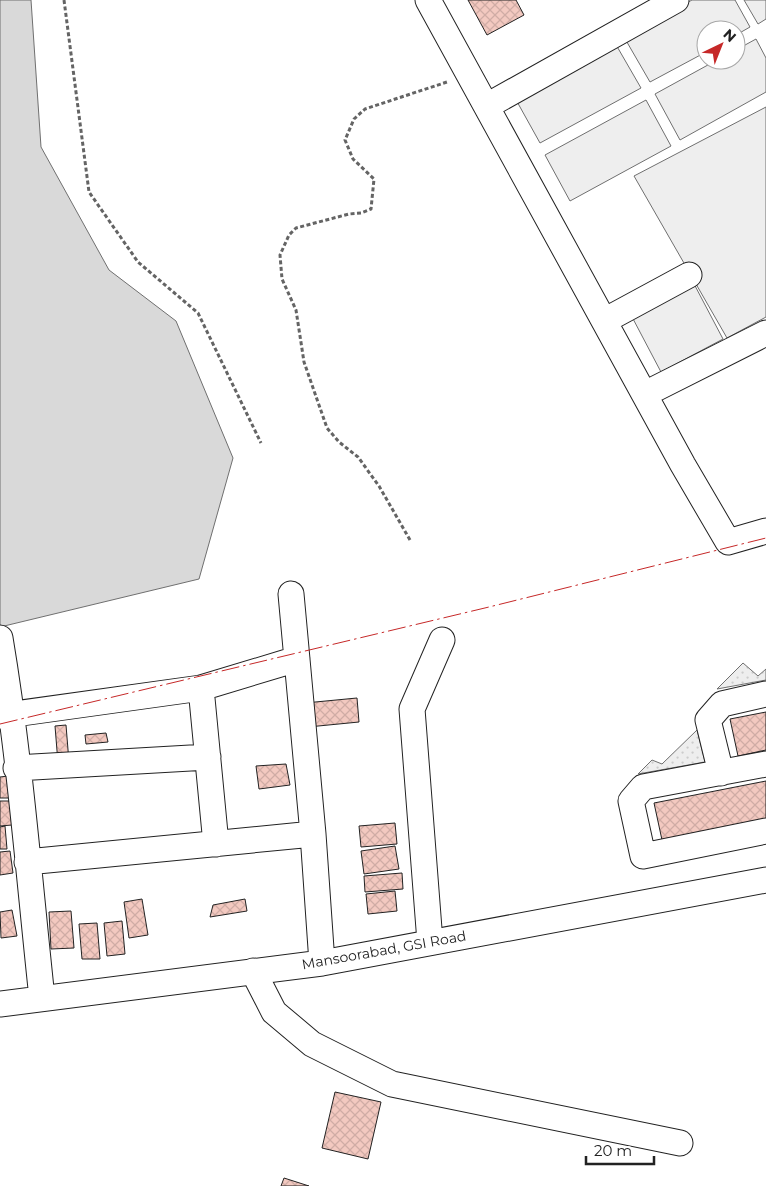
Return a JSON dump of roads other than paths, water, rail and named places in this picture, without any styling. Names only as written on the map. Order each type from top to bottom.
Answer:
[{"type":"street","points":[[428,0],[728,542],[766,531]]},
{"type":"street","points":[[487,106],[676,0]]},
{"type":"street","points":[[604,321],[689,274]]},
{"type":"street","points":[[645,394],[766,333]]},
{"type":"street","points":[[291,594],[313,834],[322,963]]},
{"type":"street","points":[[0,638],[6,714],[16,768],[42,998]]},
{"type":"street","points":[[430,942],[412,709],[442,640]]},
{"type":"street","points":[[6,714],[201,688],[297,658]]},
{"type":"street","points":[[201,688],[216,844]]},
{"type":"street","points":[[721,772],[708,720],[722,704],[766,694]]},
{"type":"street","points":[[16,768],[208,757]]},
{"type":"street","points":[[766,764],[643,788],[631,801],[643,856],[766,831]]},
{"type":"street","points":[[27,862],[313,834]]},
{"type":"street","name":"Mansoorabad, GSI Road","points":[[0,1004],[322,963],[766,880]]},
{"type":"street","points":[[253,971],[274,1012],[312,1044],[392,1084],[680,1143]]}]
